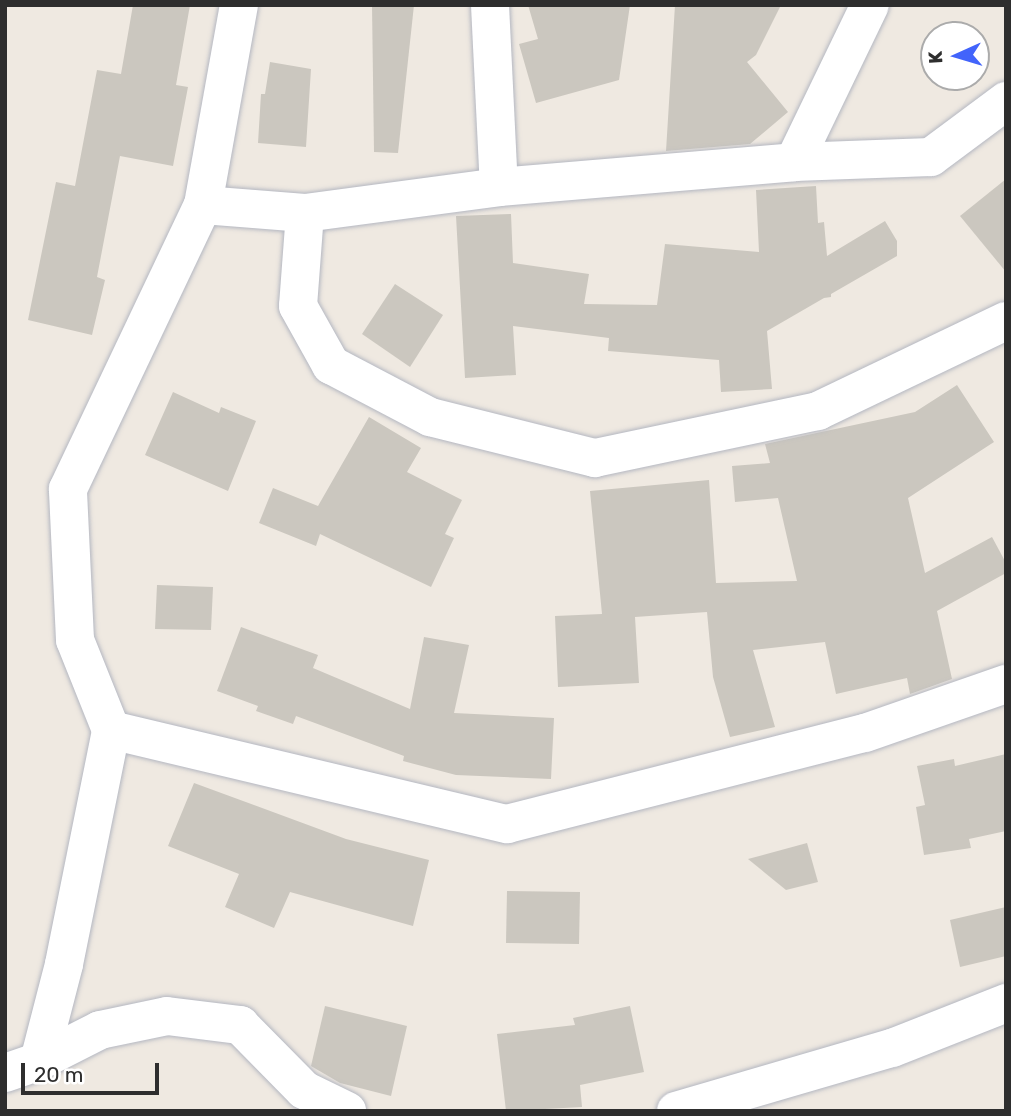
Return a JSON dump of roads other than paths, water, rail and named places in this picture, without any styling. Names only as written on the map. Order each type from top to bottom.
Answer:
[{"type":"street","points":[[22,1067],[64,964],[111,730],[75,640],[68,489],[203,205],[239,5]]},
{"type":"street","points":[[490,5],[499,187]]},
{"type":"street","points":[[794,162],[870,5]]},
{"type":"street","points":[[203,205],[305,213],[499,187],[794,162],[931,157],[1006,101]]},
{"type":"street","points":[[305,213],[298,306],[331,365],[430,417],[595,458],[818,411],[1006,321]]},
{"type":"street","points":[[111,730],[507,824],[865,733],[1006,684]]},
{"type":"street","points":[[676,1111],[892,1048],[1006,1003]]},
{"type":"street","points":[[22,1067],[100,1030],[167,1016],[240,1026],[304,1090],[347,1111]]}]
